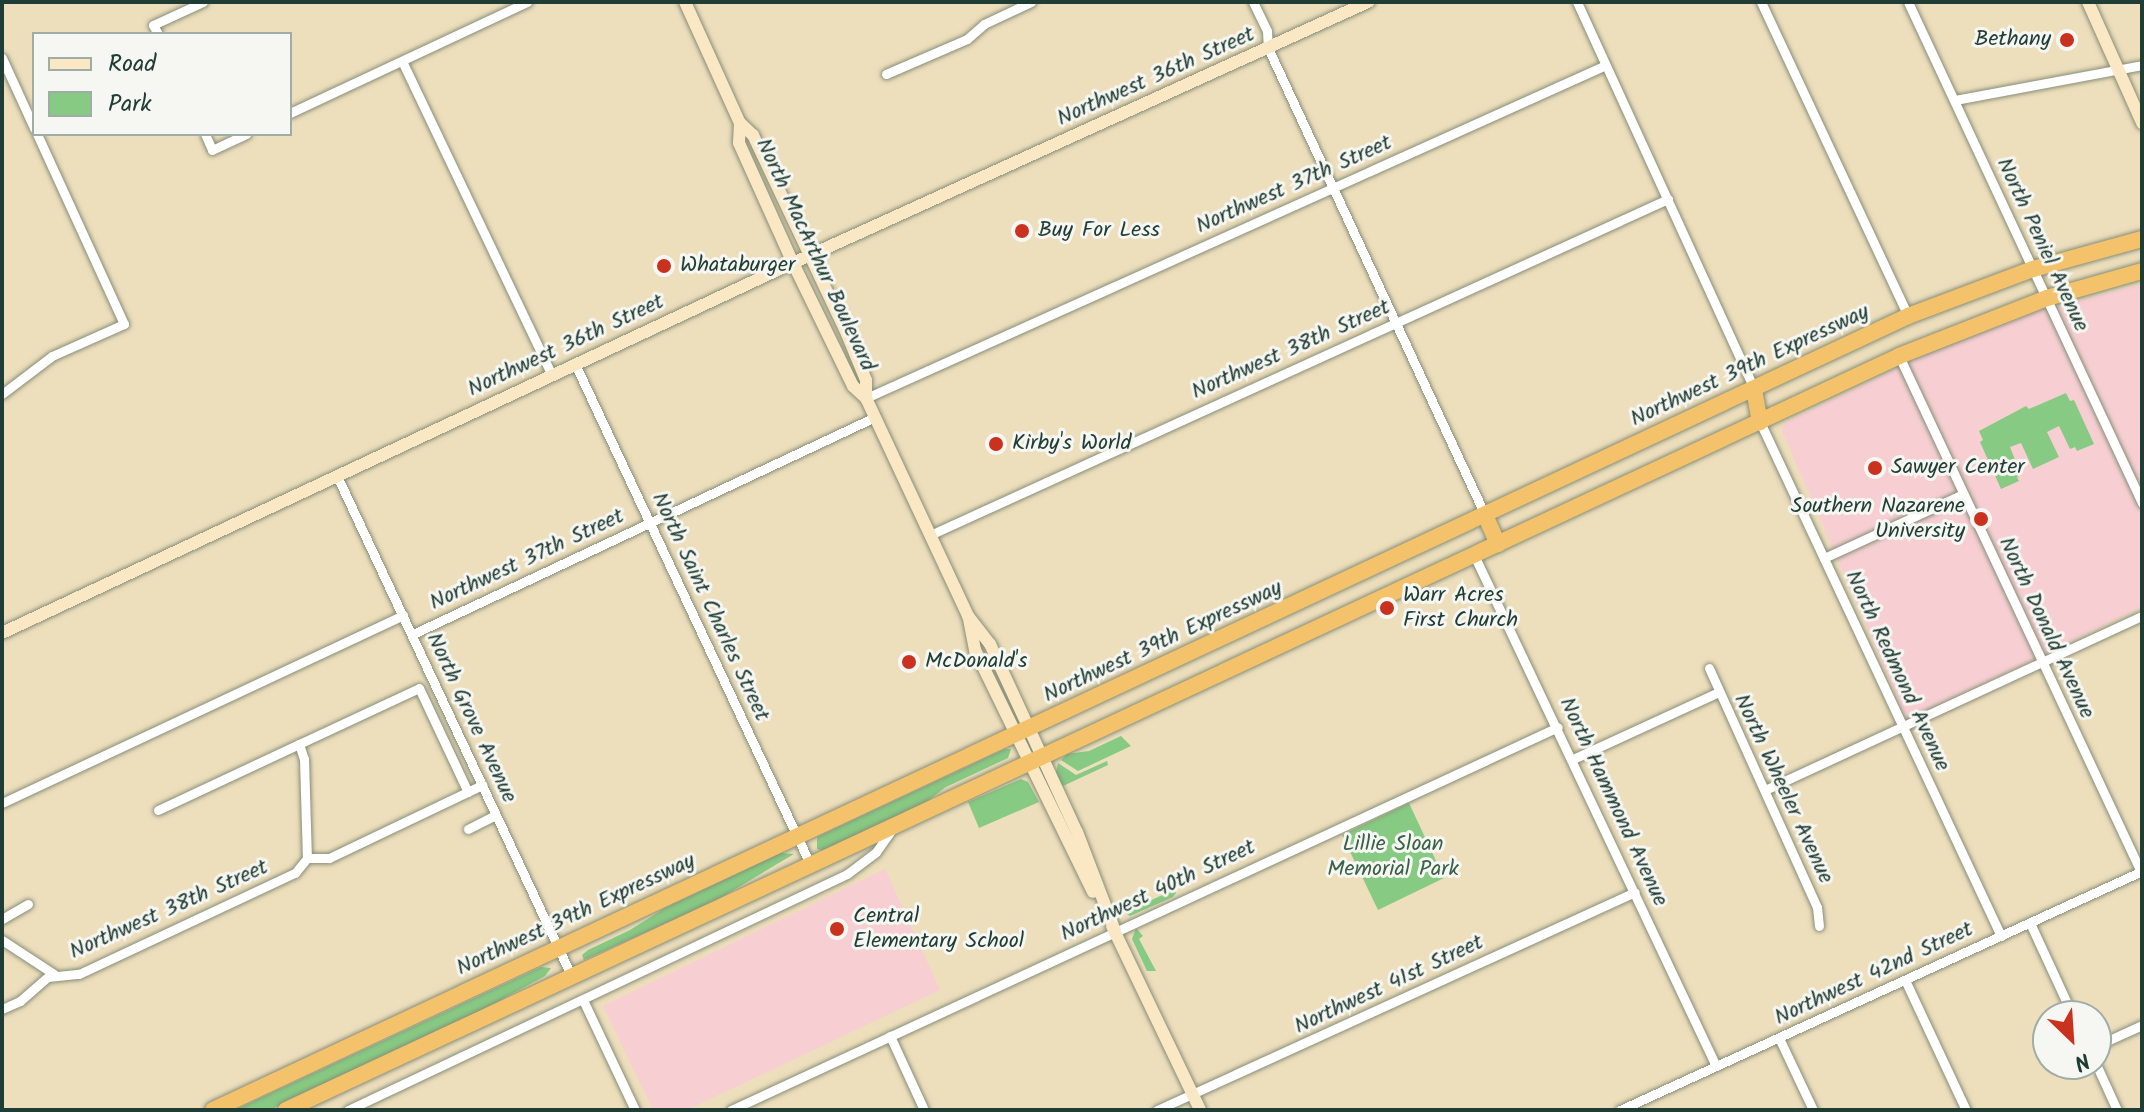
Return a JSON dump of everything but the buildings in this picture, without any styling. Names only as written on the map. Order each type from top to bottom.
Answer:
[{"type":"highway","name":"Northwest 39th Expressway","points":[[213,1110],[1908,316],[2033,269],[2142,239]]},
{"type":"highway","points":[[286,1110],[1899,356],[2047,298],[2142,271]]},
{"type":"highway","points":[[1754,389],[1760,422]]},
{"type":"highway","points":[[1611,456],[1623,485]]},
{"type":"highway","points":[[1485,515],[1498,544]]},
{"type":"highway","points":[[1462,526],[1474,555]]},
{"type":"main road","name":"North MacArthur Boulevard","points":[[686,2],[740,123],[753,135],[810,255],[866,380],[866,398]]},
{"type":"main road","name":"Northwest 36th Street","points":[[2,633],[810,255],[1368,2]]},
{"type":"main road","points":[[2088,2],[2142,123]]},
{"type":"main road","name":"North MacArthur Boulevard","points":[[740,123],[739,143],[793,263],[853,386],[866,398],[968,616],[990,644],[1022,732],[1200,1110]]},
{"type":"street","points":[[156,30],[203,2]]},
{"type":"street","points":[[292,112],[527,2]]},
{"type":"street","points":[[886,74],[967,39],[984,24],[1031,2]]},
{"type":"street","points":[[1253,2],[1267,31],[1268,48],[1485,515]]},
{"type":"street","points":[[1577,2],[1754,389]]},
{"type":"street","points":[[1761,2],[1908,316]]},
{"type":"street","name":"North Peniel Avenue","points":[[1908,2],[2142,503]]},
{"type":"street","points":[[2,58],[32,124]]},
{"type":"street","points":[[402,61],[552,375]]},
{"type":"street","name":"Northwest 37th Street","points":[[866,398],[1606,65]]},
{"type":"street","points":[[1955,100],[2142,65]]},
{"type":"street","points":[[2,394],[52,356],[124,324],[38,136]]},
{"type":"street","points":[[206,136],[212,150],[242,136]]},
{"type":"street","name":"Northwest 38th Street","points":[[930,535],[1668,199]]},
{"type":"street","name":"North Donald Avenue","points":[[1899,356],[2141,872]]},
{"type":"street","name":"North Saint Charles Street","points":[[575,364],[811,866]]},
{"type":"street","name":"Northwest 37th Street","points":[[413,634],[875,417]]},
{"type":"street","name":"North Redmond Avenue","points":[[1760,422],[2001,936]]},
{"type":"street","name":"North Grove Avenue","points":[[337,476],[571,975]]},
{"type":"street","points":[[1824,558],[1963,494]]},
{"type":"street","name":"North Hammond Avenue","points":[[1474,555],[1716,1066]]},
{"type":"street","name":"Northwest 37th Street","points":[[2,803],[403,615]]},
{"type":"street","points":[[1765,790],[2142,616]]},
{"type":"street","name":"North Wheeler Avenue","points":[[1709,668],[1817,907],[1819,926]]},
{"type":"street","points":[[158,810],[434,681]]},
{"type":"street","points":[[419,688],[468,792]]},
{"type":"street","points":[[1573,759],[1719,692]]},
{"type":"street","name":"Northwest 40th Street","points":[[731,1110],[1558,727]]},
{"type":"street","points":[[299,744],[304,759],[307,858]]},
{"type":"street","name":"Northwest 38th Street","points":[[2,1009],[20,1001],[54,974],[79,974],[295,873],[307,858],[329,858],[482,785]]},
{"type":"street","points":[[468,829],[496,815]]},
{"type":"street","points":[[348,1110],[847,874],[876,852],[893,827]]},
{"type":"street","name":"Northwest 42nd Street","points":[[1620,1110],[2141,872]]},
{"type":"street","name":"Northwest 41st Street","points":[[1157,1110],[1635,892]]},
{"type":"street","points":[[2,919],[28,904]]},
{"type":"street","points":[[2030,923],[2066,1000]]},
{"type":"street","points":[[2,940],[54,974]]},
{"type":"street","points":[[1905,980],[1966,1110]]},
{"type":"street","points":[[583,1000],[635,1110]]},
{"type":"street","points":[[2112,1039],[2142,1025]]},
{"type":"street","points":[[890,1036],[924,1110]]},
{"type":"street","points":[[1779,1038],[1813,1110]]},
{"type":"street","points":[[2103,1080],[2117,1110]]},
{"type":"shaded area","name":"Southern Nazarene University","points":[[2142,284],[2142,607],[1907,720],[1782,431],[1784,423],[1921,356],[2033,312]]},
{"type":"shaded area","name":"Central Elementary School","points":[[885,869],[940,990],[687,1110],[653,1110],[603,1006]]},
{"type":"green space","points":[[2066,393],[2070,401],[2074,400],[2094,444],[2077,451],[2075,447],[2070,449],[2059,426],[2047,432],[2059,457],[2033,469],[2021,443],[2010,447],[2021,475],[2017,477],[2019,481],[2001,489],[1980,442],[1983,440],[1979,431],[2026,406],[2029,409]]},
{"type":"green space","points":[[1121,736],[1131,746],[1078,771],[1061,760],[1067,754],[1089,751]]},
{"type":"green space","points":[[1005,749],[1011,749],[1008,758],[946,787],[926,802],[824,851],[817,849],[817,837]]},
{"type":"green space","points":[[1107,761],[1108,765],[1063,786],[1056,773],[1058,763],[1076,775]]},
{"type":"green space","points":[[1021,779],[1028,782],[1039,802],[979,828],[968,802]]},
{"type":"green space","name":"Lillie Sloan Memorial Park","points":[[1409,803],[1444,878],[1378,910],[1342,835]]},
{"type":"green space","points":[[781,853],[794,854],[717,900],[584,960],[582,955],[588,950],[630,930],[665,908]]},
{"type":"green space","points":[[1168,881],[1176,893],[1173,897],[1130,916],[1119,909],[1130,902],[1134,908],[1169,892]]},
{"type":"green space","points":[[1136,928],[1143,936],[1139,939],[1156,971],[1147,971],[1132,939]]},
{"type":"green space","points":[[541,967],[551,968],[545,976],[473,1015],[270,1110],[235,1110]]},
{"type":"place","name":"Bethany","points":[[2067,40]]},
{"type":"place","name":"Buy For Less","points":[[1022,231]]},
{"type":"place","name":"Whataburger","points":[[664,266]]},
{"type":"place","name":"Kirby's World","points":[[996,444]]},
{"type":"place","name":"Sawyer Center","points":[[1875,468]]},
{"type":"place","name":"Southern Nazarene University","points":[[1981,519]]},
{"type":"place","name":"Warr Acres First Church","points":[[1387,608]]},
{"type":"place","name":"McDonald's","points":[[909,662]]},
{"type":"place","name":"Central Elementary School","points":[[837,929]]}]
